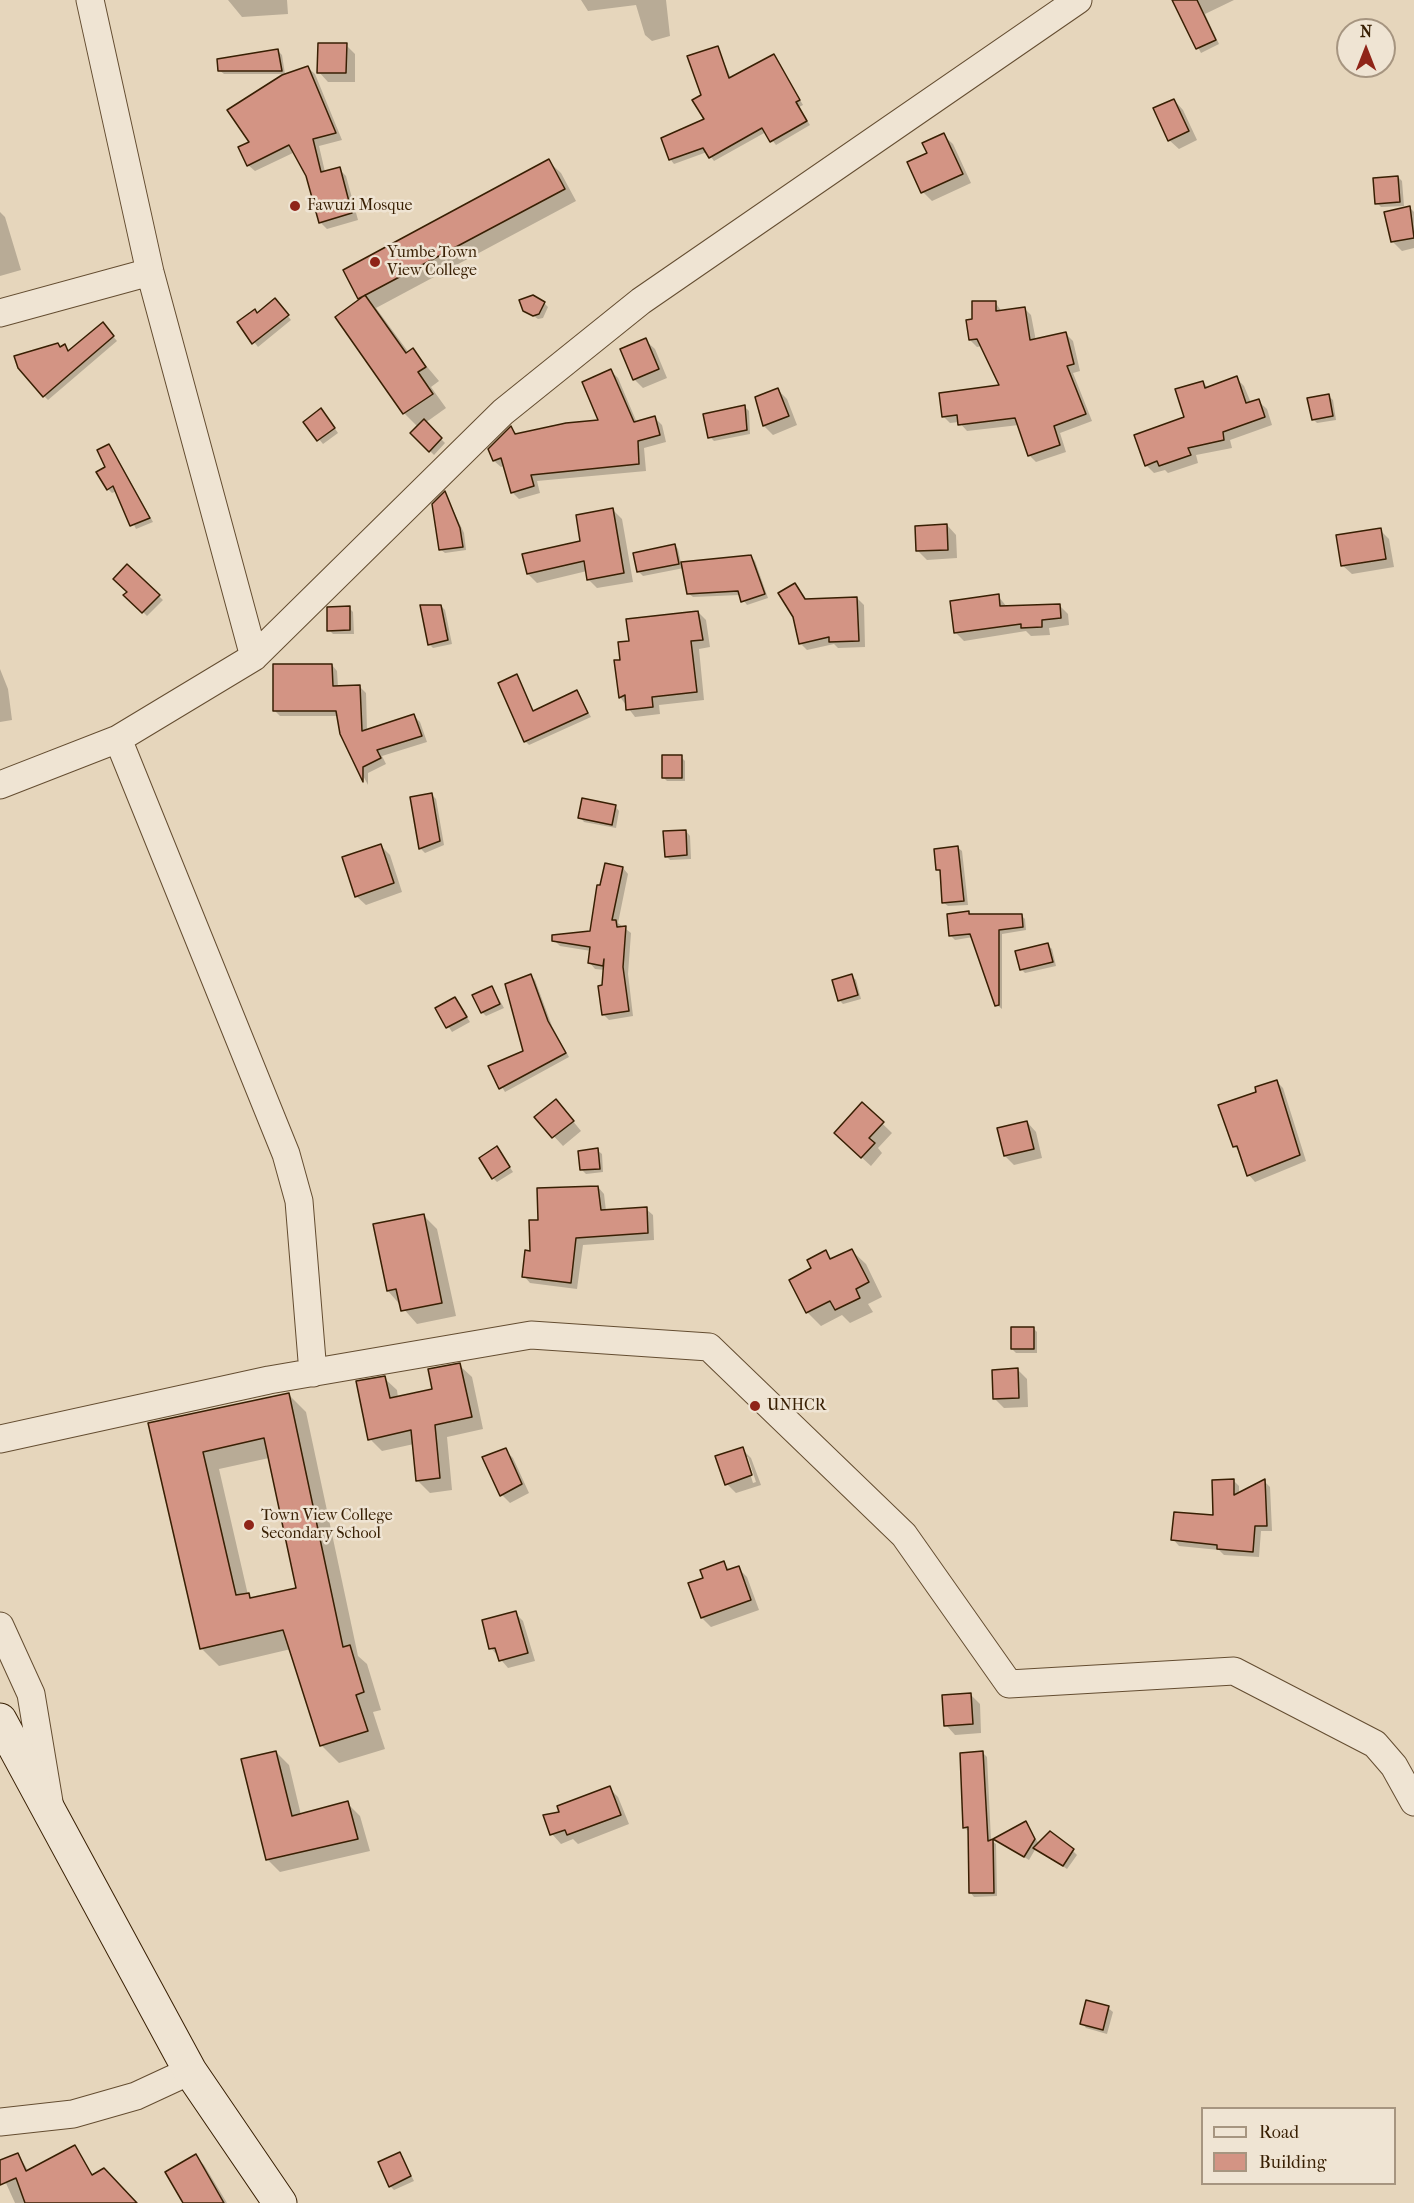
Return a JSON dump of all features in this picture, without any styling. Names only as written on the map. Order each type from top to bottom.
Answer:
[{"type":"main road","points":[[0,1719],[190,2072],[280,2203]]},
{"type":"street","points":[[90,0],[150,272],[254,657]]},
{"type":"street","points":[[0,785],[118,739],[254,657],[503,412],[632,309],[1078,0]]},
{"type":"street","points":[[0,313],[150,272]]},
{"type":"street","points":[[118,739],[286,1154],[299,1201],[313,1373]]},
{"type":"street","points":[[0,1439],[269,1380],[531,1335],[709,1347],[904,1535],[1009,1684],[1233,1671],[1375,1744],[1394,1766],[1414,1802]]},
{"type":"street","points":[[0,1626],[31,1695],[50,1812]]},
{"type":"street","points":[[0,2122],[73,2114],[136,2096],[190,2072]]},
{"type":"building","points":[[1172,0],[1197,0],[1216,40],[1196,49]]},
{"type":"building","points":[[318,43],[347,43],[346,73],[317,73]]},
{"type":"building","points":[[718,46],[729,78],[774,54],[800,100],[796,102],[807,121],[770,142],[762,128],[709,158],[703,148],[669,160],[661,138],[704,119],[692,100],[701,95],[687,56]]},
{"type":"building","points":[[278,49],[282,71],[218,71],[217,59]]},
{"type":"building","points":[[308,66],[336,133],[313,139],[321,172],[340,167],[352,213],[319,223],[306,176],[289,145],[247,166],[238,147],[249,142],[227,110],[282,75]]},
{"type":"building","points":[[1174,99],[1189,131],[1168,141],[1153,108]]},
{"type":"building","points":[[944,133],[963,174],[921,193],[907,162],[927,153],[922,143]]},
{"type":"building","points":[[549,159],[565,189],[358,299],[343,270]]},
{"type":"building","points":[[1398,176],[1400,202],[1375,204],[1373,178]]},
{"type":"building","points":[[1410,206],[1414,238],[1391,242],[1384,212]]},
{"type":"building","points":[[365,295],[406,353],[413,348],[426,367],[418,372],[433,394],[403,414],[335,317]]},
{"type":"building","points":[[533,295],[545,302],[539,314],[533,316],[523,311],[519,300]]},
{"type":"building","points":[[275,298],[289,315],[252,344],[237,322],[255,309],[257,313]]},
{"type":"building","points":[[972,301],[996,301],[996,311],[1025,307],[1030,340],[1066,332],[1074,364],[1067,366],[1086,414],[1054,426],[1060,445],[1028,456],[1015,418],[958,425],[957,415],[942,417],[939,393],[999,385],[977,339],[969,340],[966,320],[972,319]]},
{"type":"building","points":[[103,322],[114,336],[43,397],[18,368],[14,356],[58,343],[60,347],[65,344],[68,351]]},
{"type":"building","points":[[646,338],[659,369],[633,380],[620,349]]},
{"type":"building","points":[[611,369],[634,422],[655,416],[660,435],[638,441],[639,464],[531,475],[534,486],[511,493],[501,458],[493,461],[488,449],[511,426],[515,434],[566,423],[598,420],[582,382]]},
{"type":"building","points":[[1237,376],[1246,403],[1259,399],[1265,417],[1223,432],[1224,440],[1188,448],[1191,455],[1159,466],[1157,461],[1145,466],[1134,435],[1184,417],[1175,389],[1203,381],[1205,388]]},
{"type":"building","points":[[778,388],[789,416],[763,426],[755,397]]},
{"type":"building","points":[[1329,394],[1333,416],[1312,420],[1307,398]]},
{"type":"building","points":[[745,405],[747,430],[708,438],[703,414]]},
{"type":"building","points":[[321,408],[335,428],[317,441],[303,422]]},
{"type":"building","points":[[424,419],[442,438],[429,452],[410,433]]},
{"type":"building","points":[[109,444],[150,518],[130,526],[113,486],[107,490],[96,472],[105,467],[97,450]]},
{"type":"building","points":[[445,491],[460,528],[463,547],[439,550],[432,504]]},
{"type":"building","points":[[613,508],[624,573],[587,580],[584,561],[527,574],[522,554],[580,541],[576,515]]},
{"type":"building","points":[[947,524],[948,550],[916,551],[915,526]]},
{"type":"building","points":[[1381,528],[1386,559],[1341,566],[1336,535]]},
{"type":"building","points":[[675,544],[679,564],[637,572],[633,553]]},
{"type":"building","points":[[751,555],[765,594],[741,602],[738,591],[687,594],[681,562]]},
{"type":"building","points":[[127,564],[160,595],[142,613],[123,595],[127,592],[113,579]]},
{"type":"building","points":[[795,583],[805,599],[857,597],[859,641],[829,642],[829,637],[799,644],[793,617],[778,593]]},
{"type":"building","points":[[999,594],[1000,606],[1060,604],[1061,618],[1042,620],[1042,627],[1021,628],[1021,624],[954,633],[950,601]]},
{"type":"building","points":[[420,605],[441,605],[448,640],[428,645]]},
{"type":"building","points":[[350,606],[350,630],[327,631],[327,607]]},
{"type":"building","points":[[698,611],[703,640],[691,641],[697,692],[652,697],[653,707],[626,710],[625,695],[619,698],[614,660],[620,660],[618,642],[629,641],[626,619]]},
{"type":"building","points":[[273,664],[332,664],[333,686],[360,685],[362,731],[414,714],[422,736],[377,750],[381,758],[363,767],[363,782],[340,734],[336,711],[273,711]]},
{"type":"building","points":[[517,674],[533,711],[577,690],[588,713],[524,742],[498,683]]},
{"type":"building","points":[[662,755],[682,755],[682,778],[662,778]]},
{"type":"building","points":[[432,793],[440,841],[419,849],[410,797]]},
{"type":"building","points":[[582,798],[616,805],[612,825],[578,818]]},
{"type":"building","points":[[686,830],[687,855],[665,857],[663,831]]},
{"type":"building","points":[[381,844],[394,883],[355,897],[342,857]]},
{"type":"building","points":[[958,846],[964,901],[942,903],[940,870],[936,870],[934,849]]},
{"type":"building","points":[[605,863],[623,867],[612,920],[616,920],[617,927],[626,926],[623,967],[629,1011],[602,1015],[598,986],[602,985],[604,959],[603,966],[588,963],[590,947],[552,941],[552,935],[590,931],[597,885],[600,885]]},
{"type":"building","points":[[969,911],[969,914],[1022,914],[1023,927],[999,930],[999,1005],[995,1006],[970,934],[949,936],[947,914]]},
{"type":"building","points":[[1048,943],[1053,962],[1020,970],[1015,951]]},
{"type":"building","points":[[531,974],[548,1021],[566,1053],[499,1089],[488,1066],[523,1051],[505,984]]},
{"type":"building","points":[[852,974],[858,995],[838,1001],[832,980]]},
{"type":"building","points":[[492,986],[500,1004],[481,1013],[472,995]]},
{"type":"building","points":[[455,997],[467,1017],[446,1028],[435,1008]]},
{"type":"building","points":[[1277,1080],[1300,1155],[1247,1176],[1237,1146],[1233,1147],[1218,1105],[1256,1092],[1255,1087]]},
{"type":"building","points":[[556,1099],[574,1121],[552,1138],[534,1117]]},
{"type":"building","points":[[862,1102],[884,1122],[869,1138],[875,1143],[861,1158],[834,1133]]},
{"type":"building","points":[[1027,1121],[1034,1149],[1004,1156],[997,1128]]},
{"type":"building","points":[[497,1146],[510,1167],[492,1179],[479,1158]]},
{"type":"building","points":[[598,1148],[600,1169],[580,1170],[578,1151]]},
{"type":"building","points":[[598,1186],[601,1210],[647,1207],[648,1233],[576,1238],[571,1283],[522,1277],[525,1250],[530,1251],[529,1220],[538,1220],[537,1188]]},
{"type":"building","points":[[424,1214],[442,1303],[401,1311],[396,1289],[387,1291],[373,1224]]},
{"type":"building","points":[[852,1249],[869,1282],[856,1289],[860,1298],[835,1310],[830,1301],[806,1313],[789,1280],[811,1268],[807,1260],[826,1250],[830,1259]]},
{"type":"building","points":[[1011,1327],[1034,1327],[1034,1349],[1011,1349]]},
{"type":"building","points":[[460,1363],[472,1417],[435,1425],[440,1478],[416,1481],[411,1430],[368,1440],[356,1381],[385,1376],[390,1398],[432,1389],[428,1369]]},
{"type":"building","points":[[1018,1368],[1019,1398],[993,1399],[992,1370]]},
{"type":"building","points":[[289,1393],[343,1647],[350,1645],[364,1692],[356,1695],[368,1731],[320,1746],[283,1630],[200,1649],[148,1423]],"holes":[[[264,1438],[296,1588],[250,1598],[249,1593],[236,1595],[203,1452]]]},
{"type":"building","points":[[743,1447],[752,1475],[725,1485],[715,1456]]},
{"type":"building","points":[[506,1448],[522,1484],[500,1496],[482,1457]]},
{"type":"building","points":[[1234,1479],[1234,1495],[1265,1479],[1267,1526],[1255,1526],[1253,1552],[1217,1549],[1217,1545],[1171,1540],[1174,1512],[1213,1515],[1212,1480]]},
{"type":"building","points":[[724,1561],[727,1570],[739,1566],[751,1600],[701,1618],[688,1583],[703,1578],[700,1570]]},
{"type":"building","points":[[516,1611],[528,1653],[499,1661],[495,1648],[489,1649],[482,1620]]},
{"type":"building","points":[[971,1693],[973,1724],[944,1726],[942,1695]]},
{"type":"building","points":[[276,1751],[292,1816],[348,1801],[358,1839],[266,1860],[241,1759]]},
{"type":"building","points":[[983,1751],[988,1841],[993,1839],[994,1893],[969,1893],[968,1827],[963,1828],[960,1753]]},
{"type":"building","points":[[610,1786],[621,1815],[567,1835],[565,1830],[550,1835],[543,1815],[559,1812],[557,1806]]},
{"type":"building","points":[[1026,1821],[1035,1839],[1024,1857],[993,1839]]},
{"type":"building","points":[[1050,1831],[1074,1849],[1063,1866],[1033,1848]]},
{"type":"building","points":[[1086,2000],[1109,2006],[1103,2030],[1080,2024]]},
{"type":"building","points":[[75,2145],[92,2175],[104,2168],[137,2203],[25,2203],[16,2178],[0,2185],[0,2160],[18,2153],[26,2171]]},
{"type":"building","points":[[400,2152],[411,2176],[389,2187],[378,2162]]},
{"type":"building","points":[[196,2154],[224,2203],[183,2203],[165,2172]]},
{"type":"place","name":"Fawuzi Mosque","points":[[295,206]]},
{"type":"place","name":"Yumbe Town View College","points":[[375,262]]},
{"type":"place","name":"UNHCR","points":[[755,1406]]},
{"type":"place","name":"Town View College Secondary School","points":[[249,1525]]}]
